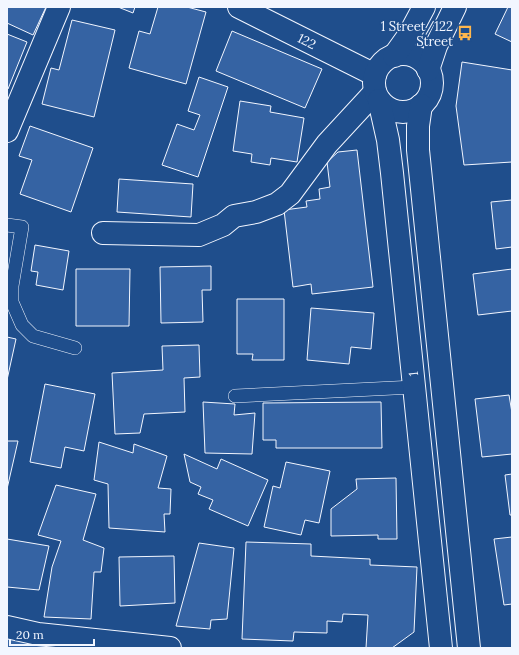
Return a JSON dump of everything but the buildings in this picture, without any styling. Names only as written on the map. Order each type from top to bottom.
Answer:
[{"type":"main road","points":[[7,132],[59,7]]},
{"type":"main road","name":"122","points":[[239,7],[377,89]]},
{"type":"main road","points":[[394,56],[409,35],[424,7]]},
{"type":"main road","points":[[428,70],[436,46],[455,7]]},
{"type":"main road","points":[[103,233],[199,235],[223,225],[234,216],[256,212],[277,204],[290,194],[327,144],[377,89],[386,60],[394,56],[409,55],[416,58],[428,70],[432,80],[431,90],[421,105],[418,126],[418,150],[469,648]]},
{"type":"main road","points":[[377,89],[391,110],[407,112],[421,105]]},
{"type":"main road","name":"1","points":[[377,89],[388,140],[441,648]]},
{"type":"main road","points":[[7,627],[38,634],[170,648]]},
{"type":"lane","points":[[7,225],[22,227],[12,286],[12,302],[22,325],[33,336],[75,348]]},
{"type":"lane","points":[[235,396],[414,388]]},
{"type":"place","name":"1 Street/122 Street","points":[[465,33]]}]
